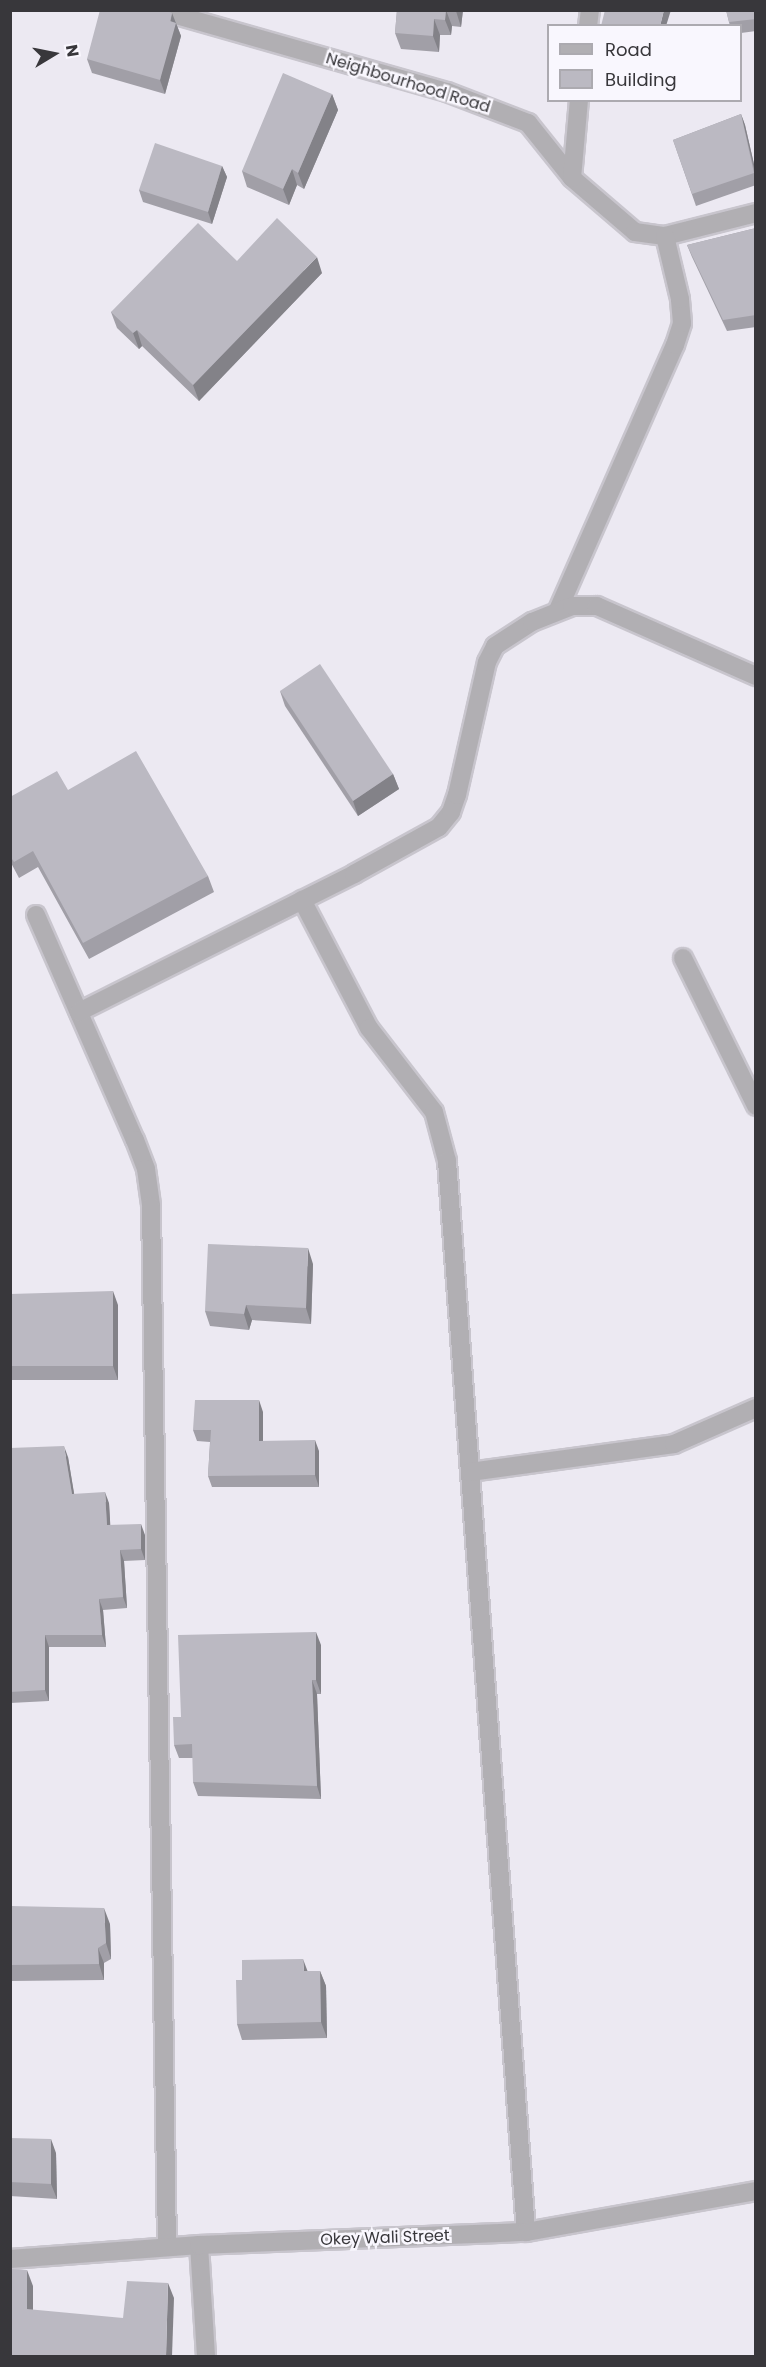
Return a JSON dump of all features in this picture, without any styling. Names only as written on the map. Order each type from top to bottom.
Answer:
[{"type":"street","name":"Neighbourhood Road","points":[[159,10],[447,92],[528,123],[572,178],[635,232],[665,236],[756,213]]},
{"type":"street","points":[[572,178],[579,102]]},
{"type":"street","points":[[558,610],[675,345],[682,323],[680,299],[665,236]]},
{"type":"street","points":[[79,1012],[302,900],[439,826],[451,812],[457,795],[487,662],[495,646],[511,633],[558,610],[597,606],[756,676]]},
{"type":"street","points":[[302,900],[369,1028],[434,1112],[447,1161],[526,2232]]},
{"type":"street","points":[[36,915],[135,1140],[146,1169],[151,1206],[167,2247]]},
{"type":"street","points":[[683,958],[756,1106]]},
{"type":"street","points":[[470,1472],[674,1444],[756,1408]]},
{"type":"street","name":"Okey Wali Street","points":[[10,2259],[199,2245],[526,2232],[756,2191]]},
{"type":"street","points":[[199,2245],[206,2356]]},
{"type":"building","points":[[100,10],[164,10],[172,13],[170,21],[176,23],[160,80],[87,59]]},
{"type":"building","points":[[397,10],[446,10],[445,20],[434,19],[433,36],[395,33]]},
{"type":"building","points":[[605,10],[664,10],[660,24],[602,24]]},
{"type":"building","points":[[726,10],[756,10],[756,19],[729,22]]},
{"type":"building","points":[[283,73],[332,94],[298,173],[292,169],[283,189],[242,171]]},
{"type":"building","points":[[741,114],[754,173],[692,194],[673,140]]},
{"type":"building","points":[[155,143],[222,166],[208,212],[139,190]]},
{"type":"building","points":[[277,218],[317,257],[193,385],[137,330],[133,333],[111,312],[198,223],[237,261]]},
{"type":"building","points":[[756,228],[756,315],[723,320],[687,245]]},
{"type":"building","points":[[320,664],[393,774],[353,801],[280,691]]},
{"type":"building","points":[[136,751],[208,876],[83,943],[33,851],[14,862],[10,856],[10,797],[57,771],[68,790]]},
{"type":"building","points":[[208,1244],[308,1248],[306,1308],[246,1305],[244,1314],[205,1311]]},
{"type":"building","points":[[113,1291],[113,1366],[10,1366],[10,1294]]},
{"type":"building","points":[[195,1400],[259,1400],[259,1441],[315,1440],[315,1475],[208,1476],[211,1430],[193,1430]]},
{"type":"building","points":[[64,1446],[72,1494],[105,1492],[107,1525],[141,1524],[141,1549],[120,1550],[123,1597],[99,1599],[102,1635],[45,1635],[45,1690],[10,1692],[10,1448]]},
{"type":"building","points":[[316,1632],[316,1680],[312,1680],[317,1786],[193,1782],[192,1744],[174,1745],[173,1717],[181,1717],[178,1635]]},
{"type":"building","points":[[10,1906],[104,1908],[106,1943],[98,1948],[99,1964],[10,1965]]},
{"type":"building","points":[[303,1959],[304,1971],[320,1971],[321,2022],[237,2024],[236,1980],[242,1980],[242,1960]]},
{"type":"building","points":[[10,2138],[51,2139],[51,2184],[10,2182]]},
{"type":"building","points":[[10,2269],[27,2270],[27,2309],[123,2318],[127,2281],[168,2283],[166,2356],[10,2356]]}]
